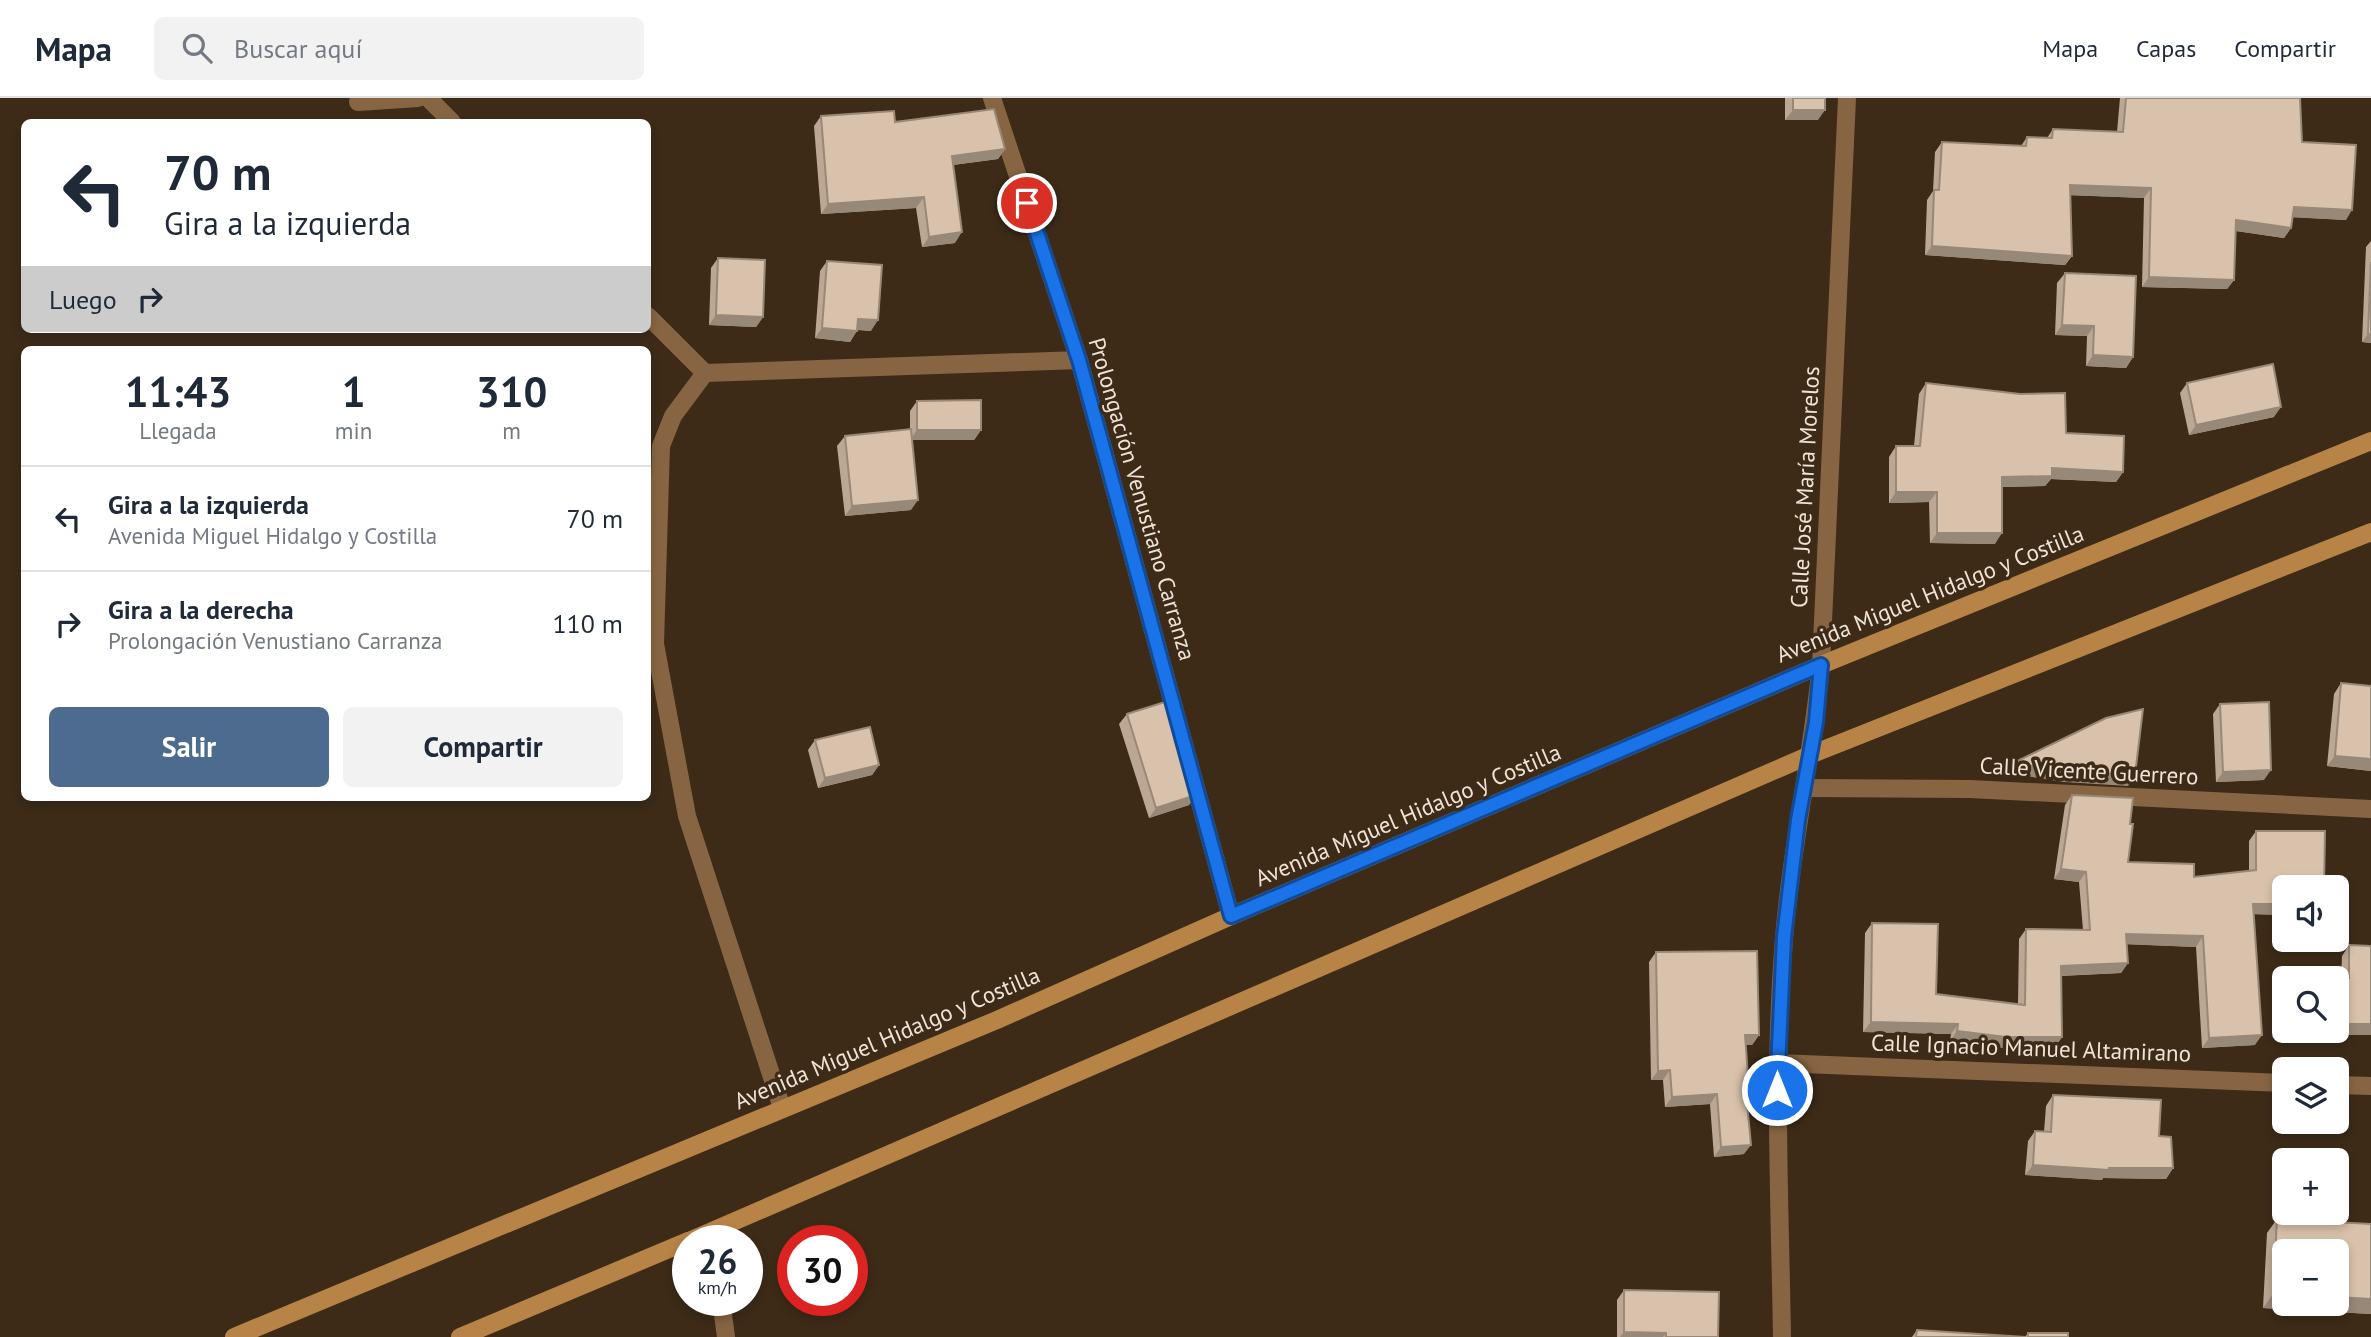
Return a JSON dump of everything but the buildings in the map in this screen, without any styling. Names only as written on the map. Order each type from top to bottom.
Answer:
[{"type":"main road","name":"Avenida Miguel Hidalgo y Costilla","points":[[234,1337],[997,1020],[1231,916],[1821,665],[2371,441]]},
{"type":"main road","points":[[738,1225],[1810,755],[2369,534]]},
{"type":"main road","points":[[460,1337],[672,1248]]},
{"type":"street","points":[[358,102],[418,98]]},
{"type":"street","points":[[428,98],[449,119]]},
{"type":"street","name":"Prolongación Venustiano Carranza","points":[[992,98],[1079,360],[1231,916]]},
{"type":"street","name":"Calle José María Morelos","points":[[1782,1337],[1777,1063],[1784,937],[1821,665],[1847,98]]},
{"type":"street","points":[[651,319],[705,373],[1079,360]]},
{"type":"street","points":[[705,373],[674,416],[661,446],[655,644],[687,816],[782,1108]]},
{"type":"street","name":"Calle Vicente Guerrero","points":[[1805,788],[1970,789],[2371,809]]},
{"type":"street","name":"Calle Ignacio Manuel Altamirano","points":[[1777,1063],[2272,1083]]},
{"type":"street","points":[[2349,1085],[2371,1086]]},
{"type":"street","points":[[723,1316],[726,1337]]},
{"type":"route","points":[[1027,203],[1079,360],[1231,916],[1821,665],[1816,722],[1798,820],[1784,937],[1777,1090]]}]
